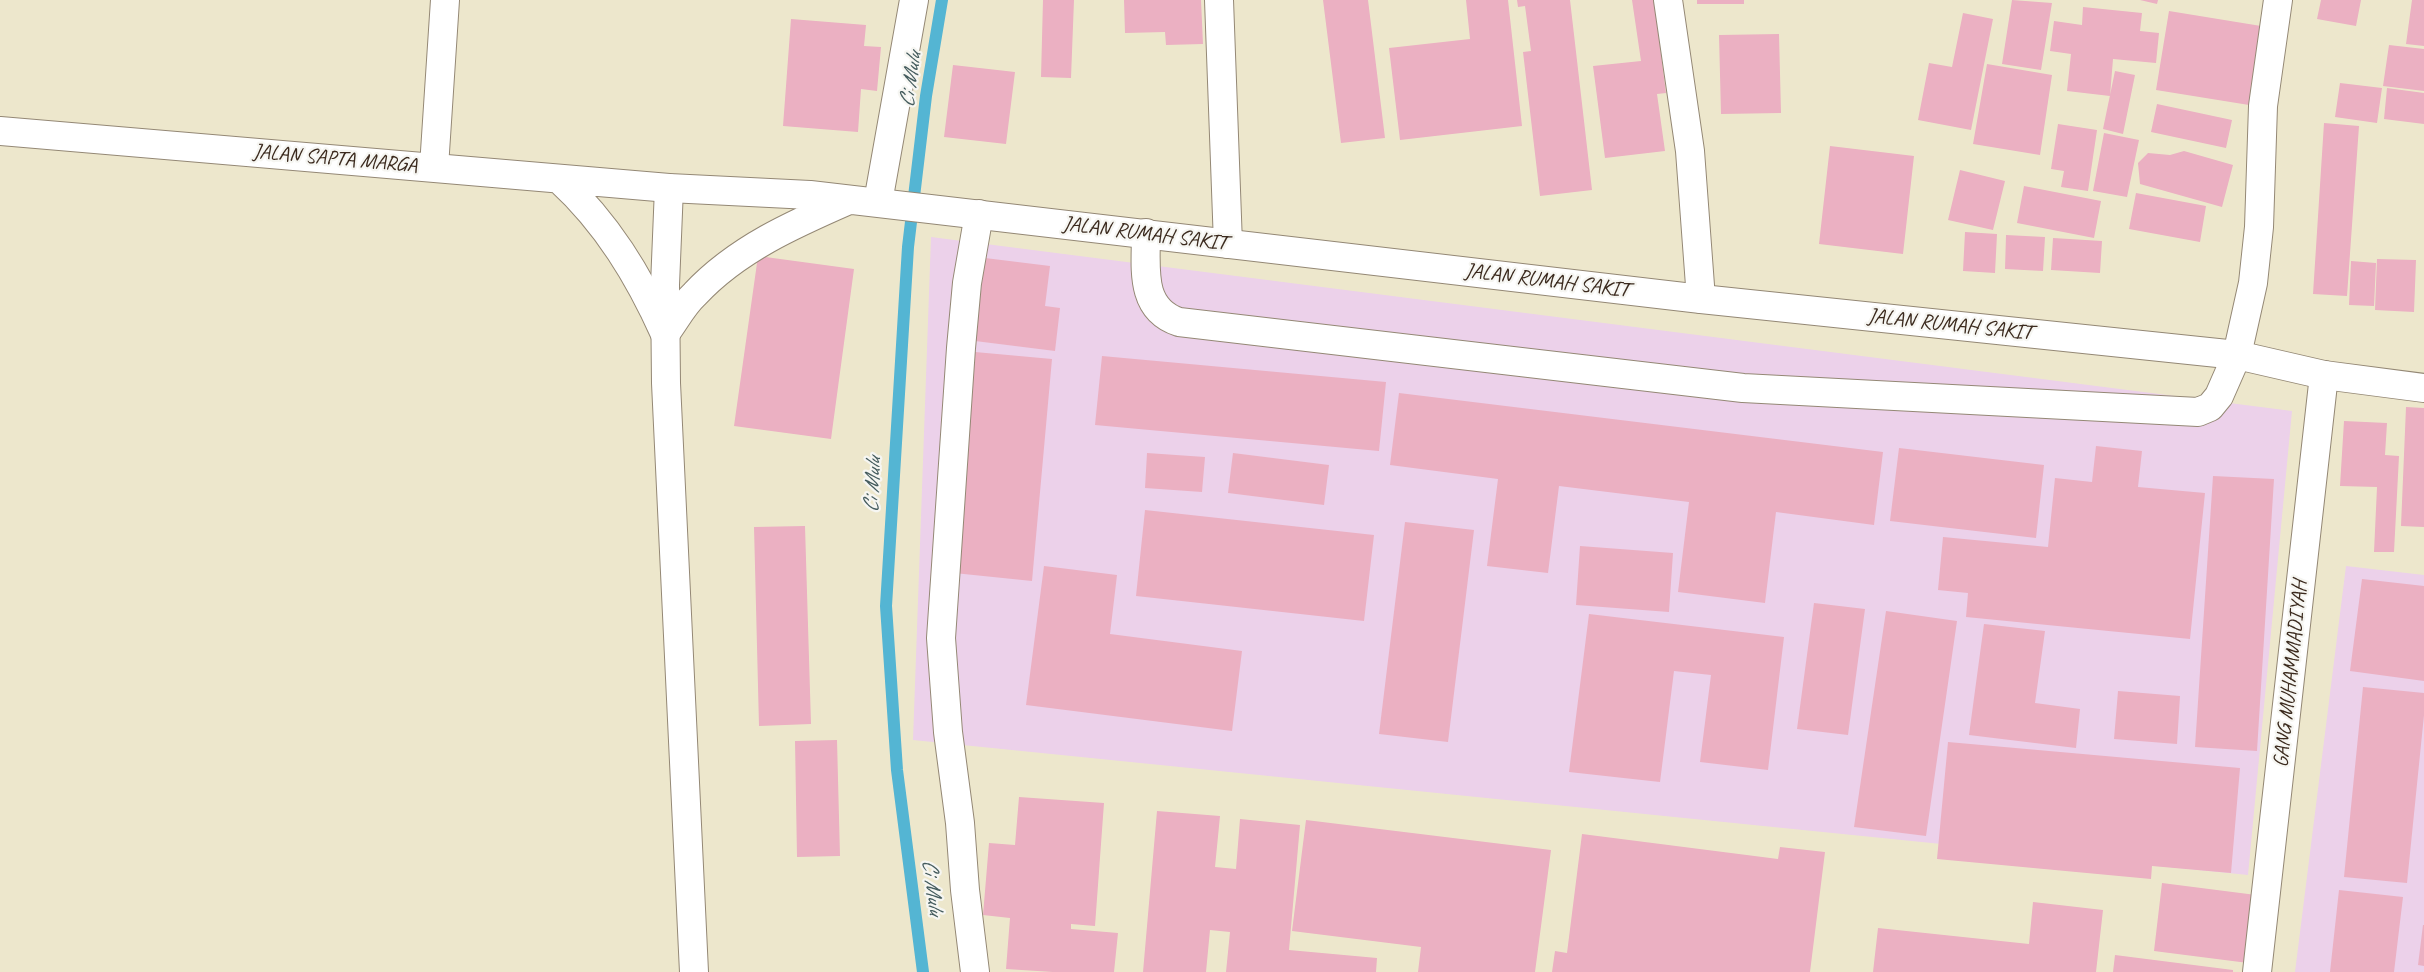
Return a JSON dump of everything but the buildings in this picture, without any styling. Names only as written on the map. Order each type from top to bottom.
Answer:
[{"type":"street","points":[[434,168],[446,0]]},
{"type":"street","points":[[885,204],[914,0]]},
{"type":"street","points":[[1220,0],[1228,244]]},
{"type":"street","points":[[1668,0],[1690,151],[1701,299]]},
{"type":"street","points":[[1146,233],[1146,280],[1148,294],[1159,311],[1180,322],[1743,388],[1994,400],[2191,413],[2204,410],[2214,402],[2237,355],[2253,283],[2259,227],[2262,106],[2278,0]]},
{"type":"street","name":"JALAN SAPTA MARGA","points":[[0,132],[669,188]]},
{"type":"street","points":[[559,179],[579,198],[621,251],[648,296],[665,334]]},
{"type":"street","points":[[669,188],[665,334],[694,972]]},
{"type":"street","name":"JALAN RUMAH SAKIT","points":[[669,188],[810,195],[1701,299],[2237,355],[2324,376],[2424,388]]},
{"type":"street","points":[[665,334],[694,294],[722,270],[780,230],[849,200]]},
{"type":"street","points":[[974,214],[961,348],[941,638],[947,722],[960,823],[966,899],[975,972]]},
{"type":"street","name":"GANG MUHAMMADIYAH","points":[[2257,972],[2324,376]]},
{"type":"shaded area","points":[[931,237],[2292,411],[2248,875],[913,740]]},
{"type":"shaded area","points":[[2346,566],[2424,575],[2424,972],[2295,972]]},
{"type":"waterway","name":"Ci Mulu","points":[[923,972],[897,770],[886,606],[908,247],[926,96],[942,0]]}]
